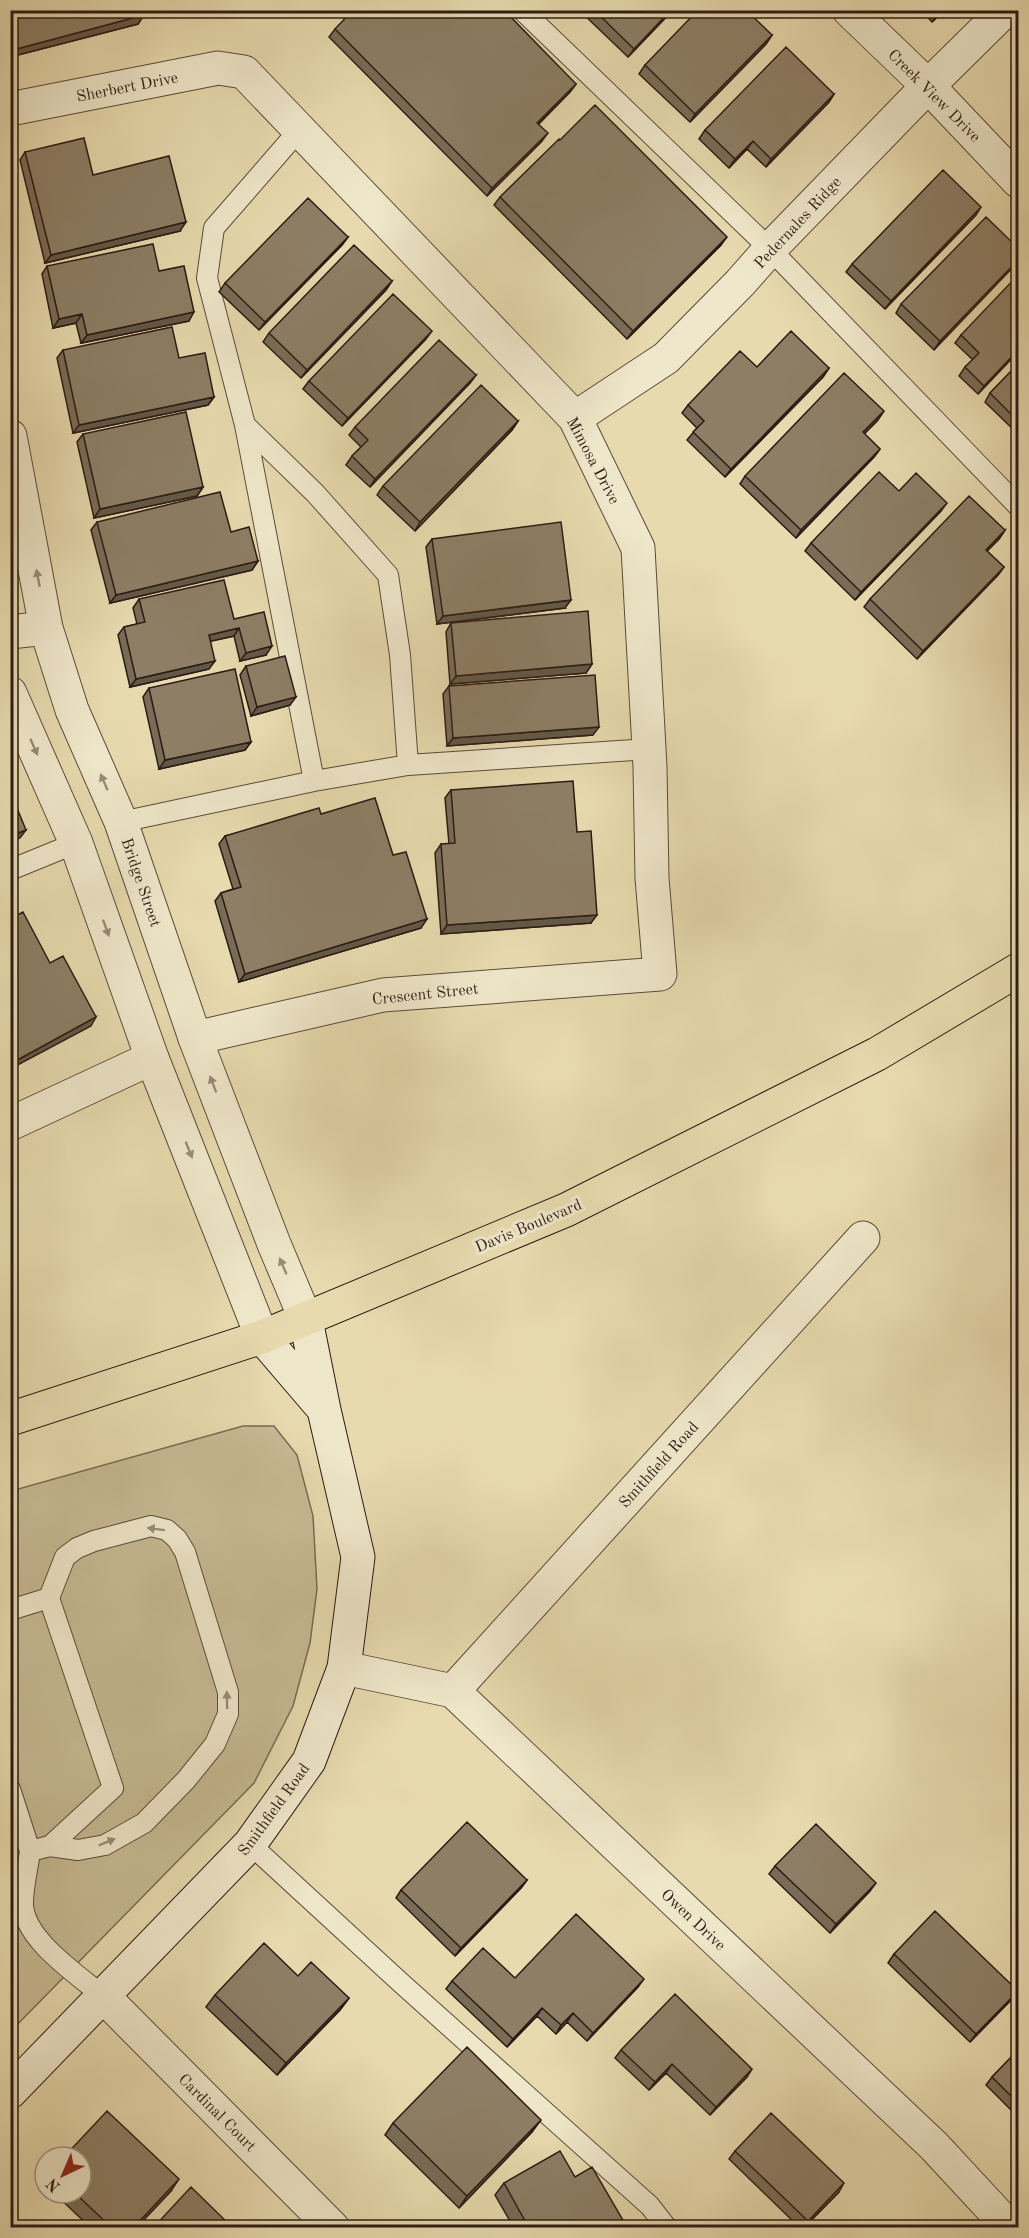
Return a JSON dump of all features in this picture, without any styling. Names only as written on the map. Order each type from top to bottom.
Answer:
[{"type":"main road","name":"Davis Boulevard","points":[[10,1419],[262,1337],[566,1210],[877,1054],[1018,970]]},
{"type":"street","name":"Creek View Drive","points":[[849,10],[928,86],[1018,181]]},
{"type":"street","name":"Pedernales Ridge","points":[[575,418],[666,358],[928,86],[1005,10]]},
{"type":"street","name":"Sherbert Drive","points":[[10,110],[218,68],[244,72]]},
{"type":"street","name":"Mimosa Drive","points":[[244,72],[575,418],[639,548],[649,749],[652,878],[660,974]]},
{"type":"street","name":"Bridge Street","points":[[10,436],[46,627],[72,710],[121,822],[195,1038],[274,1244],[306,1320]]},
{"type":"street","points":[[10,632],[46,627]]},
{"type":"street","points":[[10,693],[76,843],[152,1058],[262,1337]]},
{"type":"street","name":"Crescent Street","points":[[195,1038],[383,995],[660,974]]},
{"type":"street","points":[[10,1124],[152,1058]]},
{"type":"street","name":"Smithfield Road","points":[[453,1691],[863,1238]]},
{"type":"street","name":"Smithfield Road","points":[[10,2092],[250,1844],[309,1761],[344,1668],[358,1557],[306,1320]]},
{"type":"street","name":"Smithfield Road","points":[[262,1337],[324,1410]]},
{"type":"street","points":[[344,1668],[453,1691]]},
{"type":"street","name":"Owen Drive","points":[[453,1691],[934,2146],[1010,2228]]},
{"type":"street","name":"Cardinal Court","points":[[103,1996],[333,2228]]},
{"type":"lane","points":[[522,10],[770,249],[1018,506]]},
{"type":"lane","points":[[300,129],[214,228],[207,278],[245,425],[314,781]]},
{"type":"lane","points":[[245,425],[315,492],[388,575],[399,655],[408,765]]},
{"type":"lane","points":[[121,822],[314,781],[408,765],[649,749]]},
{"type":"lane","points":[[10,870],[76,843]]},
{"type":"lane","points":[[30,1851],[50,1846],[78,1850],[105,1845],[144,1823],[186,1780],[215,1744],[228,1714],[228,1692],[185,1552],[177,1539],[166,1530],[151,1526],[94,1541],[77,1548],[65,1557],[49,1598],[113,1788],[50,1846]]},
{"type":"lane","points":[[10,1610],[49,1598]]},
{"type":"lane","points":[[10,1789],[30,1851],[23,1903],[26,1920],[37,1939],[103,1996]]},
{"type":"lane","points":[[250,1844],[408,1990],[650,2206],[667,2228]]},
{"type":"shaded area","points":[[243,1426],[274,1426],[297,1455],[313,1516],[317,1589],[310,1643],[293,1706],[254,1783],[11,2031],[11,1491]]},
{"type":"building","points":[[10,10],[143,10],[144,15],[13,50],[10,41]]},
{"type":"building","points":[[353,10],[504,10],[576,84],[537,123],[548,133],[492,188],[335,29]]},
{"type":"building","points":[[594,10],[671,10],[634,49]]},
{"type":"building","points":[[698,10],[746,10],[772,35],[695,114],[645,65]]},
{"type":"building","points":[[786,47],[834,94],[771,159],[753,141],[735,159],[705,130]]},
{"type":"building","points":[[595,105],[727,237],[633,331],[500,197]]},
{"type":"building","points":[[84,138],[93,175],[169,156],[186,222],[51,255],[25,152]]},
{"type":"building","points":[[943,170],[981,207],[891,301],[852,264]]},
{"type":"building","points":[[308,198],[348,237],[265,322],[225,283]]},
{"type":"building","points":[[986,217],[1018,248],[1018,260],[940,341],[901,304]]},
{"type":"building","points":[[153,244],[159,271],[184,266],[194,312],[87,335],[82,314],[59,319],[47,266]]},
{"type":"building","points":[[354,245],[392,281],[307,370],[269,333]]},
{"type":"building","points":[[1018,275],[1018,350],[984,386],[965,367],[979,353],[961,335]]},
{"type":"building","points":[[393,294],[432,331],[348,418],[309,381]]},
{"type":"building","points":[[172,327],[179,358],[205,353],[214,397],[79,425],[63,350]]},
{"type":"building","points":[[791,331],[829,368],[731,469],[693,432],[704,421],[688,405],[740,351],[757,367]]},
{"type":"building","points":[[439,340],[476,375],[375,479],[352,456],[368,440],[355,427]]},
{"type":"building","points":[[1018,364],[1018,421],[990,393]]},
{"type":"building","points":[[844,373],[884,411],[863,432],[880,449],[801,530],[745,476]]},
{"type":"building","points":[[481,385],[518,421],[420,522],[383,486]]},
{"type":"building","points":[[186,412],[203,487],[100,509],[83,434]]},
{"type":"building","points":[[879,472],[899,491],[916,473],[947,503],[861,592],[811,543]]},
{"type":"building","points":[[220,492],[231,532],[249,527],[258,561],[116,595],[97,522]]},
{"type":"building","points":[[969,496],[1005,530],[986,550],[1004,567],[923,651],[870,599]]},
{"type":"building","points":[[561,522],[571,600],[443,616],[432,539]]},
{"type":"building","points":[[224,580],[234,619],[264,612],[272,646],[246,653],[239,628],[209,635],[215,661],[136,679],[124,627],[145,622],[139,599]]},
{"type":"building","points":[[588,611],[592,664],[456,676],[451,623]]},
{"type":"building","points":[[285,656],[296,697],[257,707],[246,666]]},
{"type":"building","points":[[235,669],[251,742],[165,760],[149,688]]},
{"type":"building","points":[[595,675],[599,727],[453,738],[449,686]]},
{"type":"building","points":[[573,781],[577,832],[591,831],[597,915],[447,925],[441,844],[455,843],[451,790]]},
{"type":"building","points":[[10,791],[26,830],[10,836]]},
{"type":"building","points":[[375,798],[393,855],[406,852],[427,919],[245,974],[221,893],[241,887],[225,836],[319,808],[321,814]]},
{"type":"building","points":[[23,912],[50,963],[63,956],[96,1017],[10,1064],[10,919]]},
{"type":"building","points":[[467,1822],[527,1880],[461,1948],[401,1890]]},
{"type":"building","points":[[816,1824],[876,1883],[836,1924],[775,1866]]},
{"type":"building","points":[[935,1911],[1018,1991],[976,2034],[894,1954]]},
{"type":"building","points":[[576,1914],[644,1979],[593,2033],[573,2013],[561,2025],[542,2008],[513,2039],[452,1981],[483,1948],[515,1978]]},
{"type":"building","points":[[264,1943],[298,1976],[311,1962],[349,1998],[286,2063],[215,1995]]},
{"type":"building","points":[[675,1994],[752,2069],[716,2107],[672,2064],[655,2082],[621,2050]]},
{"type":"building","points":[[467,2047],[541,2120],[467,2196],[393,2123]]},
{"type":"building","points":[[1018,2050],[1018,2103],[992,2077]]},
{"type":"building","points":[[107,2111],[179,2179],[133,2228],[112,2228],[88,2205],[93,2205],[93,2145],[75,2145]]},
{"type":"building","points":[[771,2113],[844,2183],[808,2221],[735,2151]]},
{"type":"building","points":[[560,2151],[575,2177],[592,2167],[627,2227],[529,2228],[504,2183]]},
{"type":"building","points":[[191,2187],[233,2228],[153,2228]]}]
